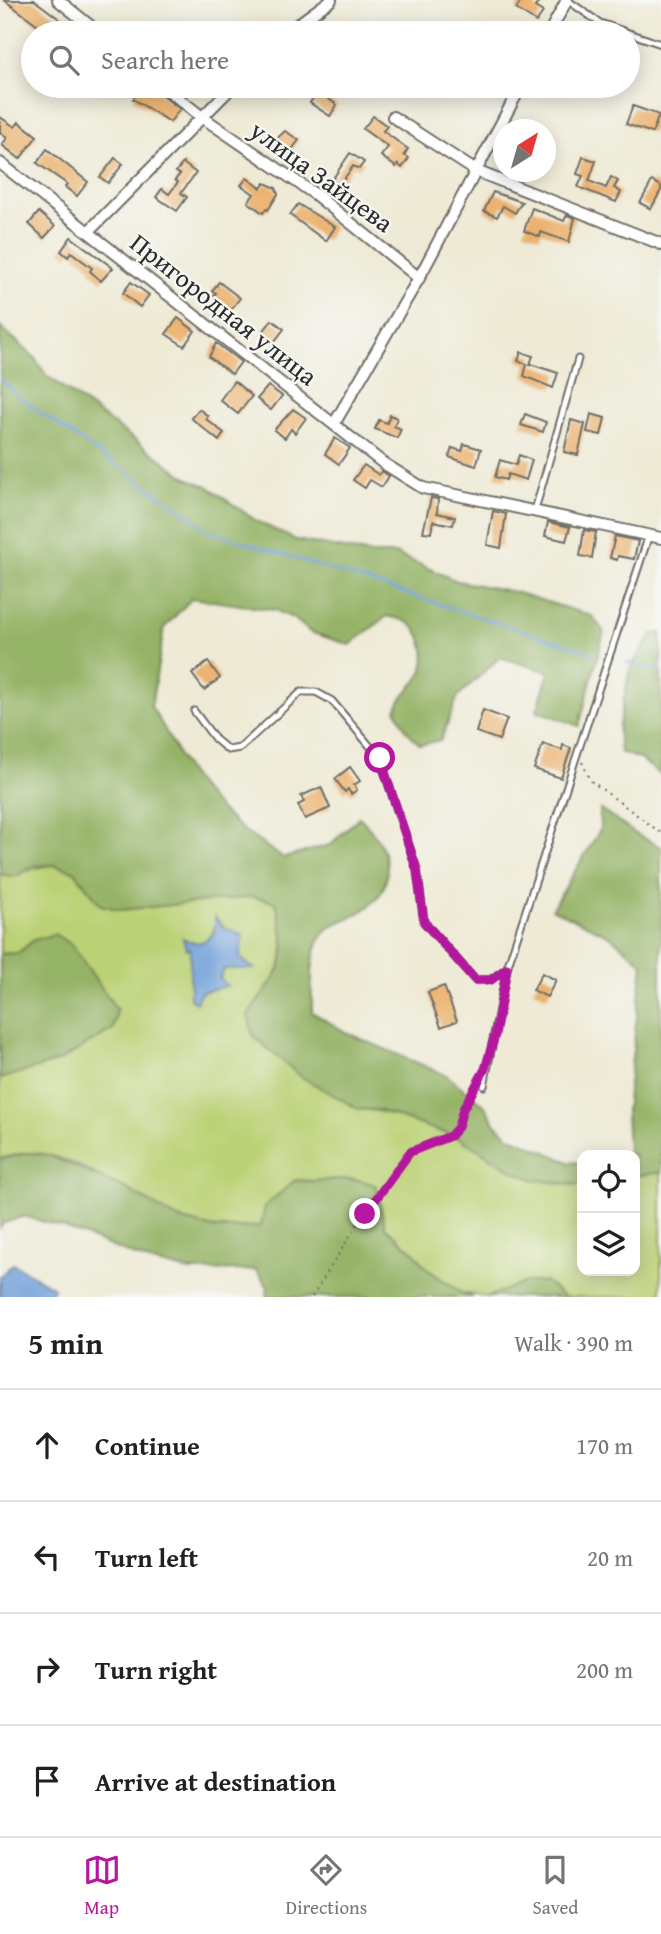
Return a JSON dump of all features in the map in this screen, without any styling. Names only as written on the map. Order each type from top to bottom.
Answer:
[{"type":"street","points":[[58,0],[84,21]]},
{"type":"street","points":[[302,21],[331,0]]},
{"type":"street","points":[[556,21],[567,0]]},
{"type":"street","name":"улица Зайцева","points":[[178,98],[316,195],[419,278]]},
{"type":"street","points":[[89,231],[221,98]]},
{"type":"street","points":[[334,424],[419,278],[516,98]]},
{"type":"street","points":[[393,117],[477,171],[661,244]]},
{"type":"street","name":"Пригородная улица","points":[[0,163],[383,463],[423,488],[534,510]]},
{"type":"street","points":[[534,510],[661,538]]},
{"type":"lane","points":[[567,0],[597,21]]},
{"type":"lane","points":[[640,37],[661,44]]},
{"type":"lane","points":[[534,510],[578,359]]},
{"type":"lane","points":[[484,1086],[485,1069],[495,1035],[507,968],[649,535]]},
{"type":"lane","points":[[194,710],[215,739],[228,750],[240,748],[301,692],[316,692],[332,701],[380,758],[417,870],[424,922],[475,980],[491,980],[507,968]]},
{"type":"path","points":[[579,755],[591,781],[661,832]]},
{"type":"path","points":[[312,1297],[373,1199],[410,1152],[450,1136],[485,1069]]},
{"type":"green space","points":[[0,326],[35,358],[46,375],[187,478],[207,486],[258,522],[296,540],[371,554],[396,554],[457,581],[515,592],[592,616],[604,632],[579,726],[537,711],[549,672],[500,657],[458,696],[441,740],[420,745],[406,730],[396,710],[418,679],[424,665],[422,641],[409,623],[387,616],[350,645],[310,632],[295,619],[275,610],[192,598],[164,628],[151,707],[186,769],[212,802],[245,832],[284,858],[330,845],[359,817],[379,841],[387,867],[381,893],[371,904],[333,925],[321,937],[313,964],[312,1012],[347,1033],[446,1075],[484,1105],[495,1123],[509,1136],[569,1162],[577,1163],[577,1184],[535,1180],[515,1172],[459,1138],[378,1110],[358,1109],[300,1076],[253,1036],[248,1015],[276,974],[283,953],[276,902],[253,897],[121,910],[101,905],[74,871],[54,865],[33,866],[15,877],[0,874]]},
{"type":"green space","points":[[661,633],[661,775],[640,759],[620,752],[618,730],[630,668],[653,634]]},
{"type":"green space","points":[[600,809],[636,834],[661,847],[661,1172],[640,1175],[640,1150],[628,1150],[626,1110],[643,964],[610,936],[552,909],[600,830]]},
{"type":"green space","points":[[54,865],[74,871],[101,905],[253,897],[276,902],[283,940],[281,963],[277,974],[248,1015],[358,1109],[397,1116],[439,1129],[533,1177],[548,1182],[577,1185],[577,1276],[640,1276],[640,1175],[661,1172],[661,1297],[564,1297],[546,1282],[526,1282],[487,1297],[462,1293],[427,1269],[415,1253],[385,1227],[376,1186],[365,1182],[346,1179],[295,1180],[262,1226],[219,1228],[177,1219],[103,1178],[62,1159],[26,1153],[0,1159],[0,1079],[59,1061],[113,1029],[117,1010],[34,940],[18,953],[0,954],[0,874],[14,874]],"holes":[[[216,918],[241,945],[240,958],[253,968],[223,969],[220,978],[226,986],[201,992],[196,1002],[190,998],[192,955],[184,939],[203,942],[211,935]]]},
{"type":"green space","points":[[54,934],[71,944],[117,1010],[113,1029],[59,1061],[0,1079],[0,954],[18,953],[34,940]]},
{"type":"green space","points":[[27,1153],[48,1155],[125,1188],[178,1219],[219,1229],[261,1226],[265,1206],[295,1180],[346,1179],[365,1182],[376,1186],[385,1227],[415,1253],[427,1269],[462,1293],[473,1297],[267,1297],[268,1287],[256,1270],[190,1271],[148,1261],[65,1228],[24,1216],[4,1223],[0,1228],[0,1159]]},
{"type":"green space","points":[[526,1282],[546,1282],[564,1297],[487,1297]]},
{"type":"water","points":[[215,917],[221,926],[243,935],[240,958],[254,969],[224,969],[220,978],[227,986],[201,992],[196,1003],[190,998],[190,948],[186,949],[183,938],[196,943],[208,939],[215,933]]},
{"type":"water","points":[[13,1264],[54,1288],[50,1297],[0,1297],[0,1276]]},
{"type":"building","points":[[4,0],[34,0],[62,21],[33,21]]},
{"type":"building","points":[[522,0],[540,0],[535,7],[543,12],[534,21],[516,9]]},
{"type":"building","points":[[166,98],[180,109],[170,122],[133,99]]},
{"type":"building","points":[[313,98],[327,98],[337,105],[330,116],[310,103]]},
{"type":"building","points":[[633,106],[659,115],[652,133],[626,124]]},
{"type":"building","points":[[373,116],[387,126],[383,131],[408,149],[404,155],[409,158],[402,168],[398,164],[396,167],[381,156],[388,147],[363,129]]},
{"type":"building","points":[[0,117],[15,127],[19,122],[37,136],[20,159],[2,145],[7,138],[0,132]]},
{"type":"building","points":[[285,131],[299,140],[288,155],[271,144]]},
{"type":"building","points":[[47,149],[88,182],[77,196],[65,187],[67,184],[37,163]]},
{"type":"building","points":[[350,153],[364,162],[359,169],[353,166],[340,185],[332,180]]},
{"type":"building","points":[[583,157],[596,161],[589,181],[606,188],[611,177],[618,181],[614,188],[621,192],[616,202],[578,187],[583,176],[577,174]]},
{"type":"building","points":[[115,158],[123,164],[108,183],[100,177]]},
{"type":"building","points":[[183,163],[196,173],[181,193],[187,197],[177,211],[156,197],[162,189],[169,194],[178,182],[175,180],[180,174],[176,172]]},
{"type":"building","points":[[247,178],[261,188],[265,183],[276,188],[278,194],[263,213],[248,202],[254,194],[241,185]]},
{"type":"building","points":[[652,181],[661,186],[661,190],[651,209],[640,203]]},
{"type":"building","points":[[493,192],[522,202],[515,213],[503,206],[497,217],[484,211]]},
{"type":"building","points":[[298,204],[335,227],[326,241],[290,215]]},
{"type":"building","points":[[532,208],[564,221],[567,215],[575,218],[569,242],[541,232],[540,237],[524,231]]},
{"type":"building","points":[[39,212],[55,226],[44,238],[29,224]]},
{"type":"building","points":[[71,237],[113,268],[101,281],[90,271],[92,268],[71,252],[68,257],[61,251]]},
{"type":"building","points":[[131,282],[149,295],[140,307],[123,293]]},
{"type":"building","points":[[219,282],[240,298],[230,311],[212,297],[216,293],[212,291]]},
{"type":"building","points":[[178,318],[195,331],[184,346],[166,334]]},
{"type":"building","points":[[272,320],[284,329],[274,342],[262,333]]},
{"type":"building","points":[[216,343],[241,362],[232,374],[209,357]]},
{"type":"building","points":[[521,352],[533,356],[530,364],[558,373],[553,388],[524,376],[527,364],[518,361]]},
{"type":"building","points":[[234,381],[252,396],[238,414],[220,400]]},
{"type":"building","points":[[268,386],[282,396],[271,410],[257,399]]},
{"type":"building","points":[[199,409],[208,416],[206,419],[224,433],[219,441],[191,418]]},
{"type":"building","points":[[293,409],[306,418],[295,433],[291,429],[285,438],[274,430]]},
{"type":"building","points":[[525,414],[546,422],[543,432],[521,425]]},
{"type":"building","points":[[591,414],[605,418],[601,435],[587,432]]},
{"type":"building","points":[[390,415],[397,418],[394,426],[401,429],[397,438],[375,429],[379,420],[387,423]]},
{"type":"building","points":[[571,420],[585,424],[578,455],[564,452]]},
{"type":"building","points":[[335,438],[350,448],[339,464],[325,454]]},
{"type":"building","points":[[464,444],[481,449],[476,466],[449,457],[452,448],[462,451]]},
{"type":"building","points":[[519,455],[532,460],[526,480],[508,474],[506,480],[495,477],[500,460],[516,465]]},
{"type":"building","points":[[364,465],[379,475],[382,471],[389,476],[382,487],[370,480],[365,488],[353,480]]},
{"type":"building","points":[[431,498],[438,499],[437,513],[455,517],[453,525],[433,521],[431,533],[423,532]]},
{"type":"building","points":[[493,511],[506,514],[501,548],[487,545]]},
{"type":"building","points":[[548,522],[570,527],[566,541],[545,536]]},
{"type":"building","points":[[584,530],[596,532],[592,558],[580,556]]},
{"type":"building","points":[[615,536],[638,541],[634,559],[618,556],[617,560],[610,558]]},
{"type":"building","points":[[208,662],[220,678],[204,690],[192,674]]},
{"type":"building","points":[[483,710],[507,719],[499,740],[476,732]]},
{"type":"building","points":[[543,744],[562,750],[563,745],[571,748],[561,778],[534,769]]},
{"type":"building","points":[[350,767],[360,781],[354,785],[357,790],[351,794],[348,789],[345,792],[335,779]]},
{"type":"building","points":[[321,787],[330,808],[305,819],[298,805],[304,802],[301,796]]},
{"type":"building","points":[[542,973],[556,980],[547,997],[533,990]]},
{"type":"building","points":[[444,986],[457,1021],[441,1027],[428,992]]},
{"type":"waterway","points":[[0,378],[20,398],[212,532],[593,653]]},
{"type":"waterway","points":[[626,662],[656,670],[661,666]]},
{"type":"route","points":[[365,1214],[373,1199],[410,1152],[450,1136],[458,1127],[463,1109],[485,1069],[495,1035],[499,998],[507,968],[491,980],[475,980],[448,953],[424,922],[417,870],[380,758]]}]
